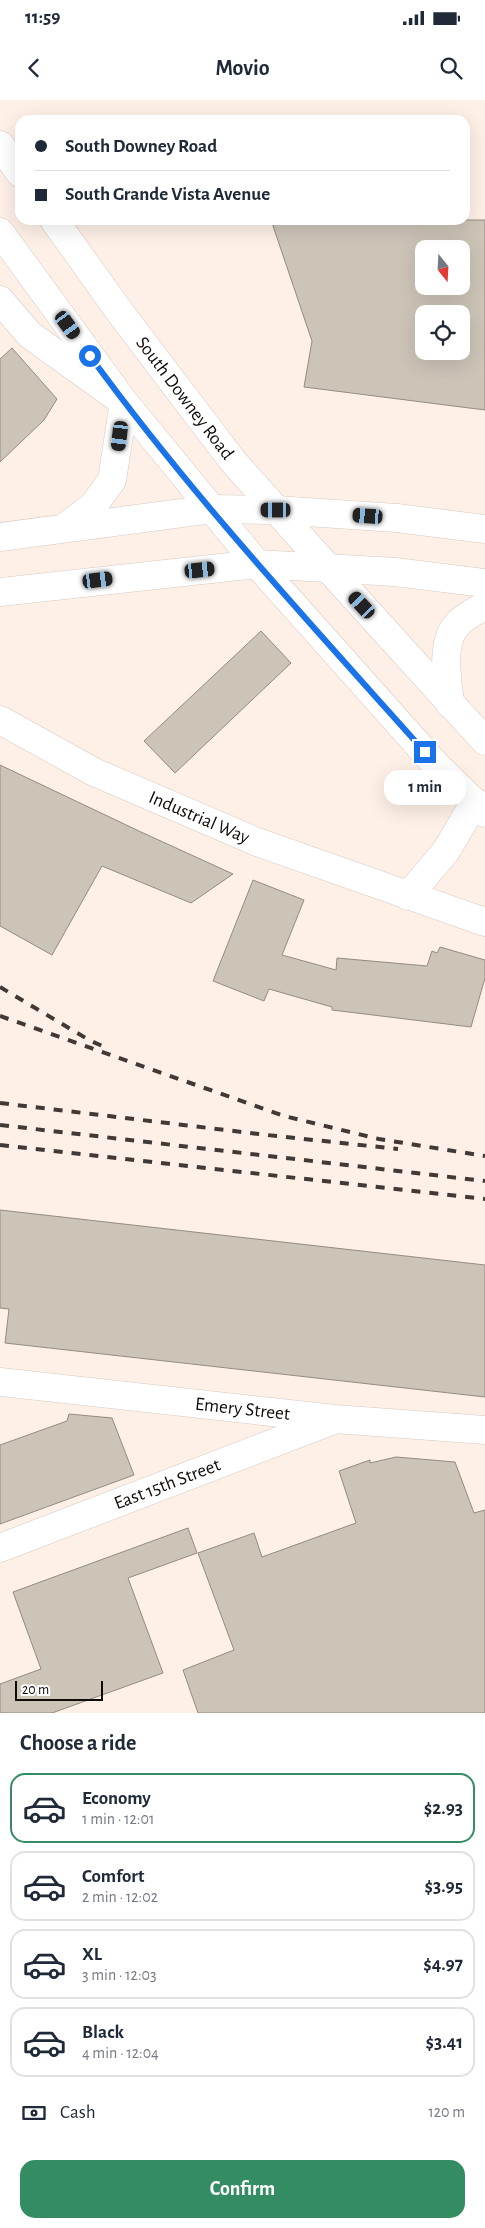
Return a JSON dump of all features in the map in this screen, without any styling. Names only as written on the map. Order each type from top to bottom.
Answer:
[{"type":"main road","points":[[0,145],[15,166]]},
{"type":"main road","name":"South Downey Road","points":[[58,225],[122,315],[228,454],[276,510],[485,741]]},
{"type":"main road","points":[[0,232],[124,402],[257,564],[437,766],[480,808],[408,896]]},
{"type":"main road","points":[[0,300],[30,335],[124,402]]},
{"type":"main road","points":[[63,528],[93,506],[112,480],[124,402]]},
{"type":"main road","points":[[0,537],[212,509],[276,510],[396,518],[485,529]]},
{"type":"main road","points":[[0,592],[257,564],[395,572],[485,583]]},
{"type":"main road","points":[[450,704],[446,661],[448,647],[455,627],[471,613],[485,606]]},
{"type":"main road","name":"Industrial Way","points":[[0,720],[94,772],[230,830],[408,896],[485,922]]},
{"type":"main road","name":"Emery Street","points":[[0,1382],[335,1419],[485,1430]]},
{"type":"main road","name":"East 15th Street","points":[[0,1548],[335,1419]]},
{"type":"building","points":[[470,220],[485,220],[485,410],[304,387],[312,341],[273,225],[470,225]]},
{"type":"building","points":[[12,348],[57,399],[44,420],[0,462],[0,359]]},
{"type":"building","points":[[261,631],[291,663],[175,773],[144,741]]},
{"type":"building","points":[[0,765],[233,874],[191,903],[102,866],[52,955],[0,926]]},
{"type":"building","points":[[253,880],[304,900],[282,955],[336,970],[337,958],[427,966],[432,951],[437,953],[440,947],[485,960],[485,978],[471,1027],[332,1010],[332,1007],[269,989],[264,1001],[213,981]]},
{"type":"building","points":[[0,1210],[485,1265],[485,1397],[5,1343],[9,1309],[0,1308]]},
{"type":"building","points":[[69,1414],[112,1418],[134,1475],[0,1524],[0,1445],[67,1421]]},
{"type":"building","points":[[396,1457],[455,1462],[474,1513],[485,1510],[485,1713],[198,1713],[183,1670],[234,1650],[198,1553],[254,1533],[262,1557],[356,1523],[339,1471],[370,1460],[370,1463]]},
{"type":"building","points":[[188,1528],[197,1553],[128,1578],[163,1673],[52,1713],[0,1713],[0,1684],[41,1669],[13,1592]]},
{"type":"railway","points":[[0,987],[89,1040],[109,1049]]},
{"type":"railway","points":[[0,1016],[284,1116],[379,1139],[485,1156]]},
{"type":"railway","points":[[0,1103],[398,1149]]},
{"type":"railway","points":[[0,1125],[485,1181]]},
{"type":"railway","points":[[0,1145],[485,1199]]},
{"type":"route","points":[[90,356],[124,402],[257,564],[425,752]]}]
